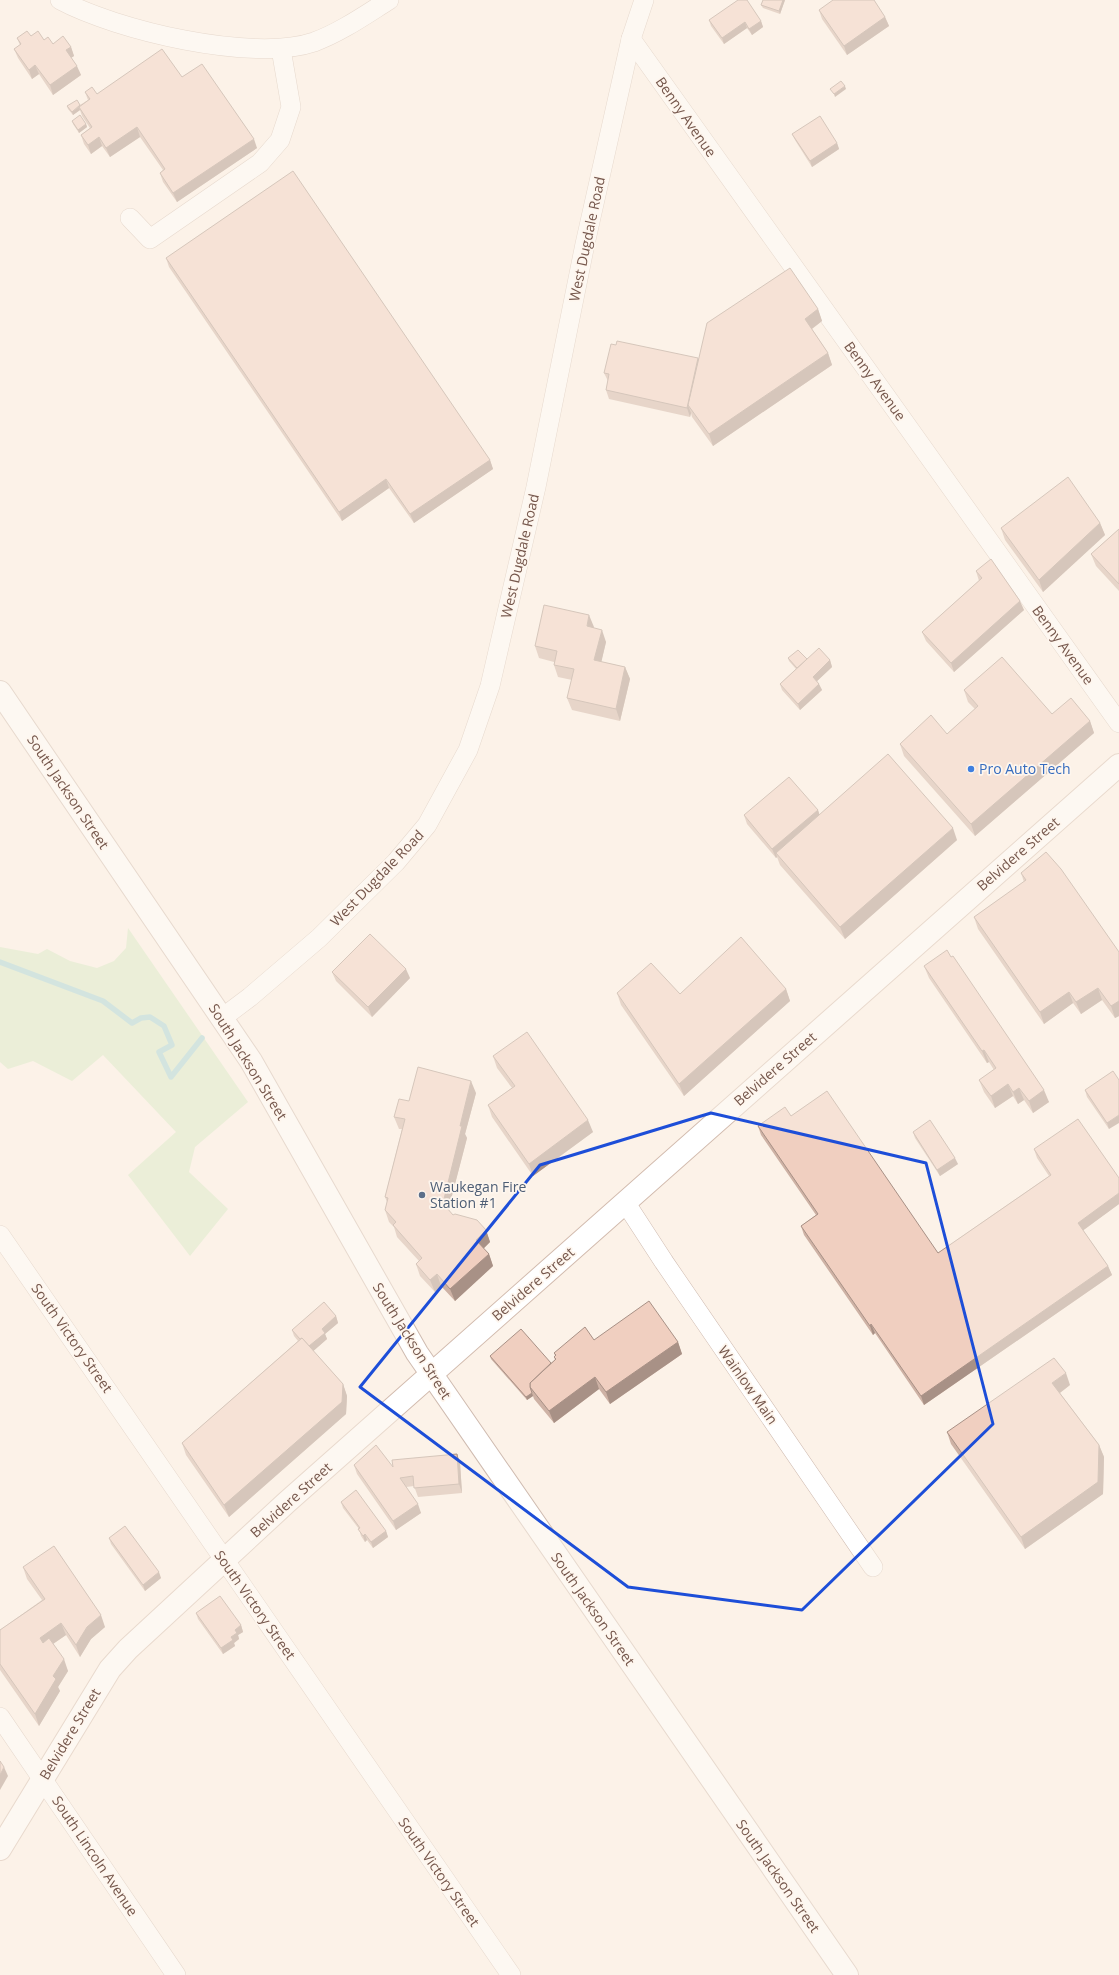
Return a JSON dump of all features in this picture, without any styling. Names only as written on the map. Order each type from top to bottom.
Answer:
[{"type":"main road","name":"South Jackson Street","points":[[0,692],[222,1018],[268,1090],[360,1256],[417,1353],[846,1975]]},
{"type":"main road","name":"Belvidere Street","points":[[0,1849],[110,1669],[128,1649],[287,1502],[1119,765]]},
{"type":"street","points":[[60,0],[72,6],[137,29],[207,44],[281,49],[314,42],[358,20],[389,0]]},
{"type":"street","name":"West Dugdale Road","points":[[222,1018],[250,997],[319,938],[396,862],[427,825],[468,750],[490,686],[536,487],[585,244],[631,39],[644,0]]},
{"type":"street","name":"Benny Avenue","points":[[631,39],[1119,723]]},
{"type":"street","points":[[130,218],[150,239],[260,163],[280,140],[291,107],[281,49]]},
{"type":"street","name":"Wainlow Main","points":[[625,1202],[664,1262],[873,1567]]},
{"type":"street","name":"South Victory Street","points":[[0,1235],[511,1975]]},
{"type":"street","name":"South Lincoln Avenue","points":[[0,1717],[176,1975]]},
{"type":"highlighted area","points":[[711,1113],[926,1163],[993,1424],[802,1610],[628,1587],[360,1387],[540,1165]]},
{"type":"green space","points":[[128,928],[248,1102],[195,1147],[189,1172],[228,1209],[190,1256],[128,1175],[176,1132],[103,1055],[72,1081],[33,1061],[8,1069],[0,1062],[0,947],[38,954],[47,949],[70,961],[97,968],[114,961],[126,948]]},
{"type":"building","points":[[738,0],[747,0],[761,21],[749,29],[745,22],[722,38],[709,20]]},
{"type":"building","points":[[763,0],[783,0],[779,11],[761,5]]},
{"type":"building","points":[[833,0],[874,0],[885,17],[844,46],[819,10]]},
{"type":"building","points":[[27,31],[31,36],[38,31],[44,40],[48,37],[53,44],[63,36],[71,47],[66,50],[77,66],[50,85],[35,65],[29,70],[14,49],[21,44],[17,38]]},
{"type":"building","points":[[162,49],[182,77],[202,64],[254,139],[173,193],[160,173],[165,169],[137,127],[106,148],[99,137],[88,145],[81,135],[92,127],[79,107],[90,99],[85,92],[92,87],[97,94]]},
{"type":"building","points":[[841,81],[845,86],[834,94],[830,89]]},
{"type":"building","points":[[77,100],[80,105],[72,112],[67,106]]},
{"type":"building","points":[[80,115],[86,124],[78,130],[72,121]]},
{"type":"building","points":[[820,116],[837,143],[810,161],[792,134]]},
{"type":"building","points":[[293,171],[490,460],[410,514],[386,479],[339,512],[166,258]]},
{"type":"building","points":[[790,268],[818,309],[805,319],[828,353],[709,434],[688,405],[707,323]]},
{"type":"building","points":[[617,341],[698,358],[687,408],[606,390],[609,374],[604,373],[611,344],[616,345]]},
{"type":"building","points":[[1068,477],[1100,523],[1039,580],[1001,528]]},
{"type":"building","points":[[1119,529],[1119,584],[1091,554]]},
{"type":"building","points":[[991,559],[1020,601],[951,663],[922,632],[982,578],[976,571]]},
{"type":"building","points":[[544,605],[589,615],[587,626],[602,630],[594,660],[625,667],[616,709],[567,698],[574,669],[554,665],[557,651],[535,646]]},
{"type":"building","points":[[819,648],[830,660],[813,677],[819,684],[798,704],[780,684]]},
{"type":"building","points":[[798,650],[807,659],[797,668],[788,658]]},
{"type":"building","points":[[1002,657],[1052,714],[1071,698],[1090,721],[971,824],[900,744],[931,715],[947,734],[978,706],[964,690]]},
{"type":"building","points":[[888,754],[953,828],[840,927],[776,853]]},
{"type":"building","points":[[789,777],[818,810],[772,849],[744,815]]},
{"type":"building","points":[[1046,852],[1061,869],[1119,952],[1119,1001],[1111,1006],[1098,988],[1076,1002],[1069,992],[1040,1012],[974,917],[1026,880],[1021,873]]},
{"type":"building","points":[[370,934],[406,969],[368,1007],[332,972]]},
{"type":"building","points":[[741,937],[786,989],[679,1084],[617,993],[651,963],[680,994]]},
{"type":"building","points":[[947,950],[951,957],[953,956],[1044,1090],[1029,1101],[1019,1088],[1013,1092],[1008,1084],[991,1096],[979,1080],[996,1068],[984,1050],[982,1051],[924,966]]},
{"type":"building","points":[[527,1032],[588,1120],[529,1164],[488,1105],[515,1086],[493,1056]]},
{"type":"building","name":"Waukegan Fire Station #1","points":[[418,1067],[471,1081],[460,1126],[462,1126],[442,1207],[447,1208],[453,1215],[455,1214],[477,1220],[486,1230],[476,1240],[489,1254],[450,1289],[437,1274],[430,1280],[416,1264],[422,1258],[393,1225],[396,1222],[385,1210],[388,1198],[385,1197],[405,1119],[394,1117],[399,1099],[409,1101]]},
{"type":"building","points":[[1113,1071],[1119,1080],[1119,1115],[1107,1123],[1085,1090]]},
{"type":"building","points":[[827,1091],[938,1253],[1051,1175],[1034,1149],[1078,1119],[1119,1178],[1119,1193],[1078,1223],[1108,1266],[921,1396],[871,1324],[870,1326],[801,1226],[818,1214],[758,1126],[785,1107],[791,1116]]},
{"type":"building","points":[[930,1120],[955,1158],[937,1170],[913,1132]]},
{"type":"building","points":[[649,1301],[678,1342],[606,1392],[595,1377],[549,1411],[530,1387],[530,1383],[556,1359],[554,1357],[556,1355],[554,1353],[585,1327],[594,1340]]},
{"type":"building","points":[[324,1302],[336,1316],[322,1329],[325,1333],[309,1346],[292,1330]]},
{"type":"building","points":[[521,1329],[551,1363],[530,1383],[532,1393],[526,1397],[490,1356]]},
{"type":"building","points":[[302,1338],[343,1384],[342,1402],[224,1505],[182,1443]]},
{"type":"building","points":[[1054,1358],[1066,1373],[1052,1383],[1099,1445],[1098,1482],[1021,1537],[947,1432]]},
{"type":"building","points":[[376,1445],[393,1467],[392,1460],[457,1454],[459,1484],[414,1488],[413,1476],[400,1478],[418,1504],[393,1521],[354,1465]]},
{"type":"building","points":[[356,1490],[386,1531],[371,1542],[365,1534],[363,1536],[358,1529],[360,1528],[341,1502]]},
{"type":"building","points":[[125,1526],[159,1572],[143,1585],[109,1538]]},
{"type":"building","points":[[54,1546],[101,1615],[87,1627],[76,1645],[61,1623],[40,1638],[43,1643],[49,1638],[64,1659],[53,1676],[56,1679],[35,1714],[0,1664],[0,1630],[45,1599],[23,1567]]},
{"type":"building","points":[[220,1596],[241,1625],[235,1630],[237,1633],[231,1637],[233,1640],[221,1648],[196,1613]]},
{"type":"building","points":[[0,1761],[4,1767],[0,1775]]},
{"type":"waterway","points":[[0,962],[103,1001],[132,1023],[141,1018],[150,1017],[164,1026],[172,1045],[159,1052],[171,1077],[202,1038]]},
{"type":"place","name":"Pro Auto Tech","points":[[971,769]]},
{"type":"place","name":"Waukegan Fire Station #1","points":[[422,1195]]}]
